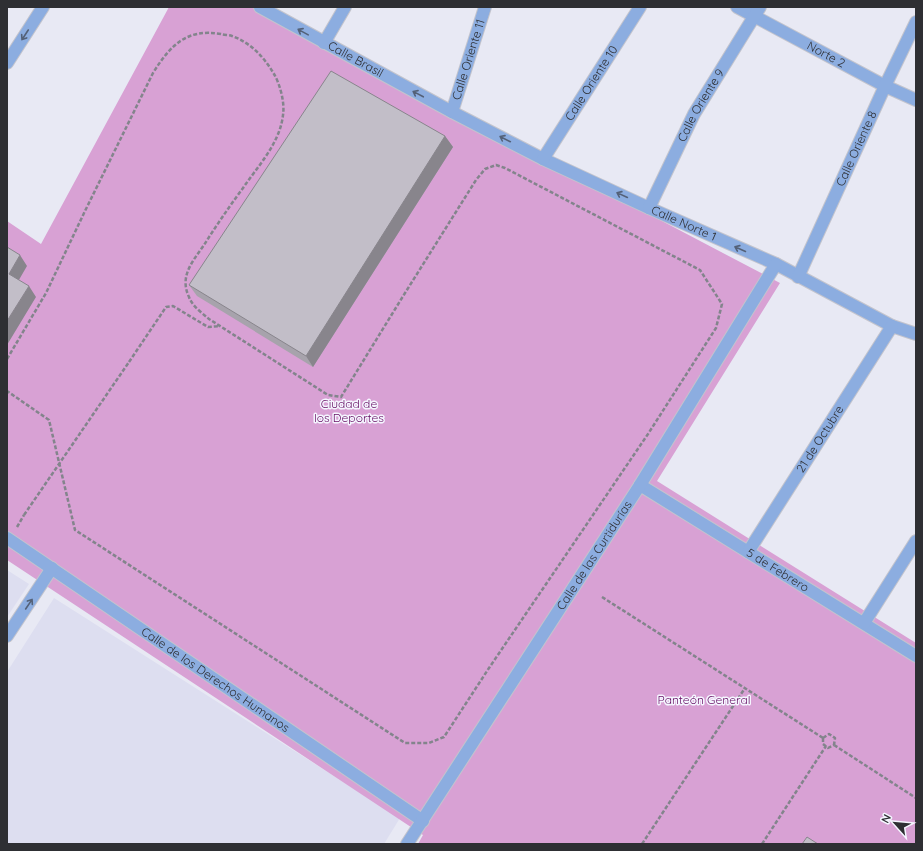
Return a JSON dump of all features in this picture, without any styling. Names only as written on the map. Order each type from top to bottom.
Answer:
[{"type":"street","points":[[7,63],[43,7]]},
{"type":"street","name":"Calle Brasil","points":[[260,7],[452,112]]},
{"type":"street","points":[[324,43],[345,7]]},
{"type":"street","name":"Calle Oriente 11","points":[[452,112],[485,7]]},
{"type":"street","name":"Calle Oriente 10","points":[[543,159],[640,7]]},
{"type":"street","name":"Norte 2","points":[[737,7],[757,12],[885,86],[916,100]]},
{"type":"street","name":"Calle Oriente 9","points":[[650,208],[694,114],[757,12]]},
{"type":"street","name":"Calle Oriente 8","points":[[798,277],[885,86],[916,22]]},
{"type":"street","name":"Calle Norte 1","points":[[452,112],[543,159],[776,264],[892,326],[916,333]]},
{"type":"street","name":"Calle de las Curtidurías","points":[[407,844],[640,485],[776,264]]},
{"type":"street","name":"21 de Octubre","points":[[748,552],[892,326]]},
{"type":"street","name":"5 de Febrero","points":[[640,485],[916,656]]},
{"type":"street","name":"Calle de los Derechos Humanos","points":[[7,538],[423,821]]},
{"type":"street","points":[[864,623],[916,541]]},
{"type":"street","points":[[7,636],[52,568]]},
{"type":"path","points":[[7,359],[46,293],[84,211],[153,72],[164,56],[183,39],[196,33],[211,33],[233,36],[255,48],[277,79],[284,114],[276,140],[222,217],[187,271],[186,285],[189,297],[200,311],[209,319],[328,395],[341,397],[476,180],[486,169],[496,165],[505,168],[700,270],[722,304],[716,328],[648,434],[489,668],[444,737],[429,743],[405,743],[75,530],[49,420],[7,391]]},
{"type":"path","points":[[24,515],[166,307],[173,306],[208,327],[220,326]]},
{"type":"path","points":[[602,597],[823,738]]},
{"type":"path","points":[[642,844],[746,688]]},
{"type":"path","points":[[823,738],[829,734],[835,738],[834,745]]},
{"type":"path","points":[[823,738],[823,744],[828,748],[834,745]]},
{"type":"path","points":[[834,745],[916,798]]},
{"type":"path","points":[[762,844],[826,746]]},
{"type":"shaded area","points":[[7,570],[29,584],[7,617]]},
{"type":"shaded area","points":[[54,598],[400,818],[384,844],[7,844],[7,672]]},
{"type":"green space","name":"Ciudad de los Deportes","points":[[169,7],[255,7],[780,283],[657,481],[916,643],[916,844],[418,844],[423,835],[7,560],[7,221],[41,244]]},
{"type":"building","points":[[331,71],[445,136],[306,356],[189,285]]},
{"type":"building","points":[[7,247],[20,255],[9,274],[29,286],[7,321]]},
{"type":"building","points":[[807,837],[818,844],[802,844]]},
{"type":"park label","name":"Panteón General","points":[[704,700]]}]
